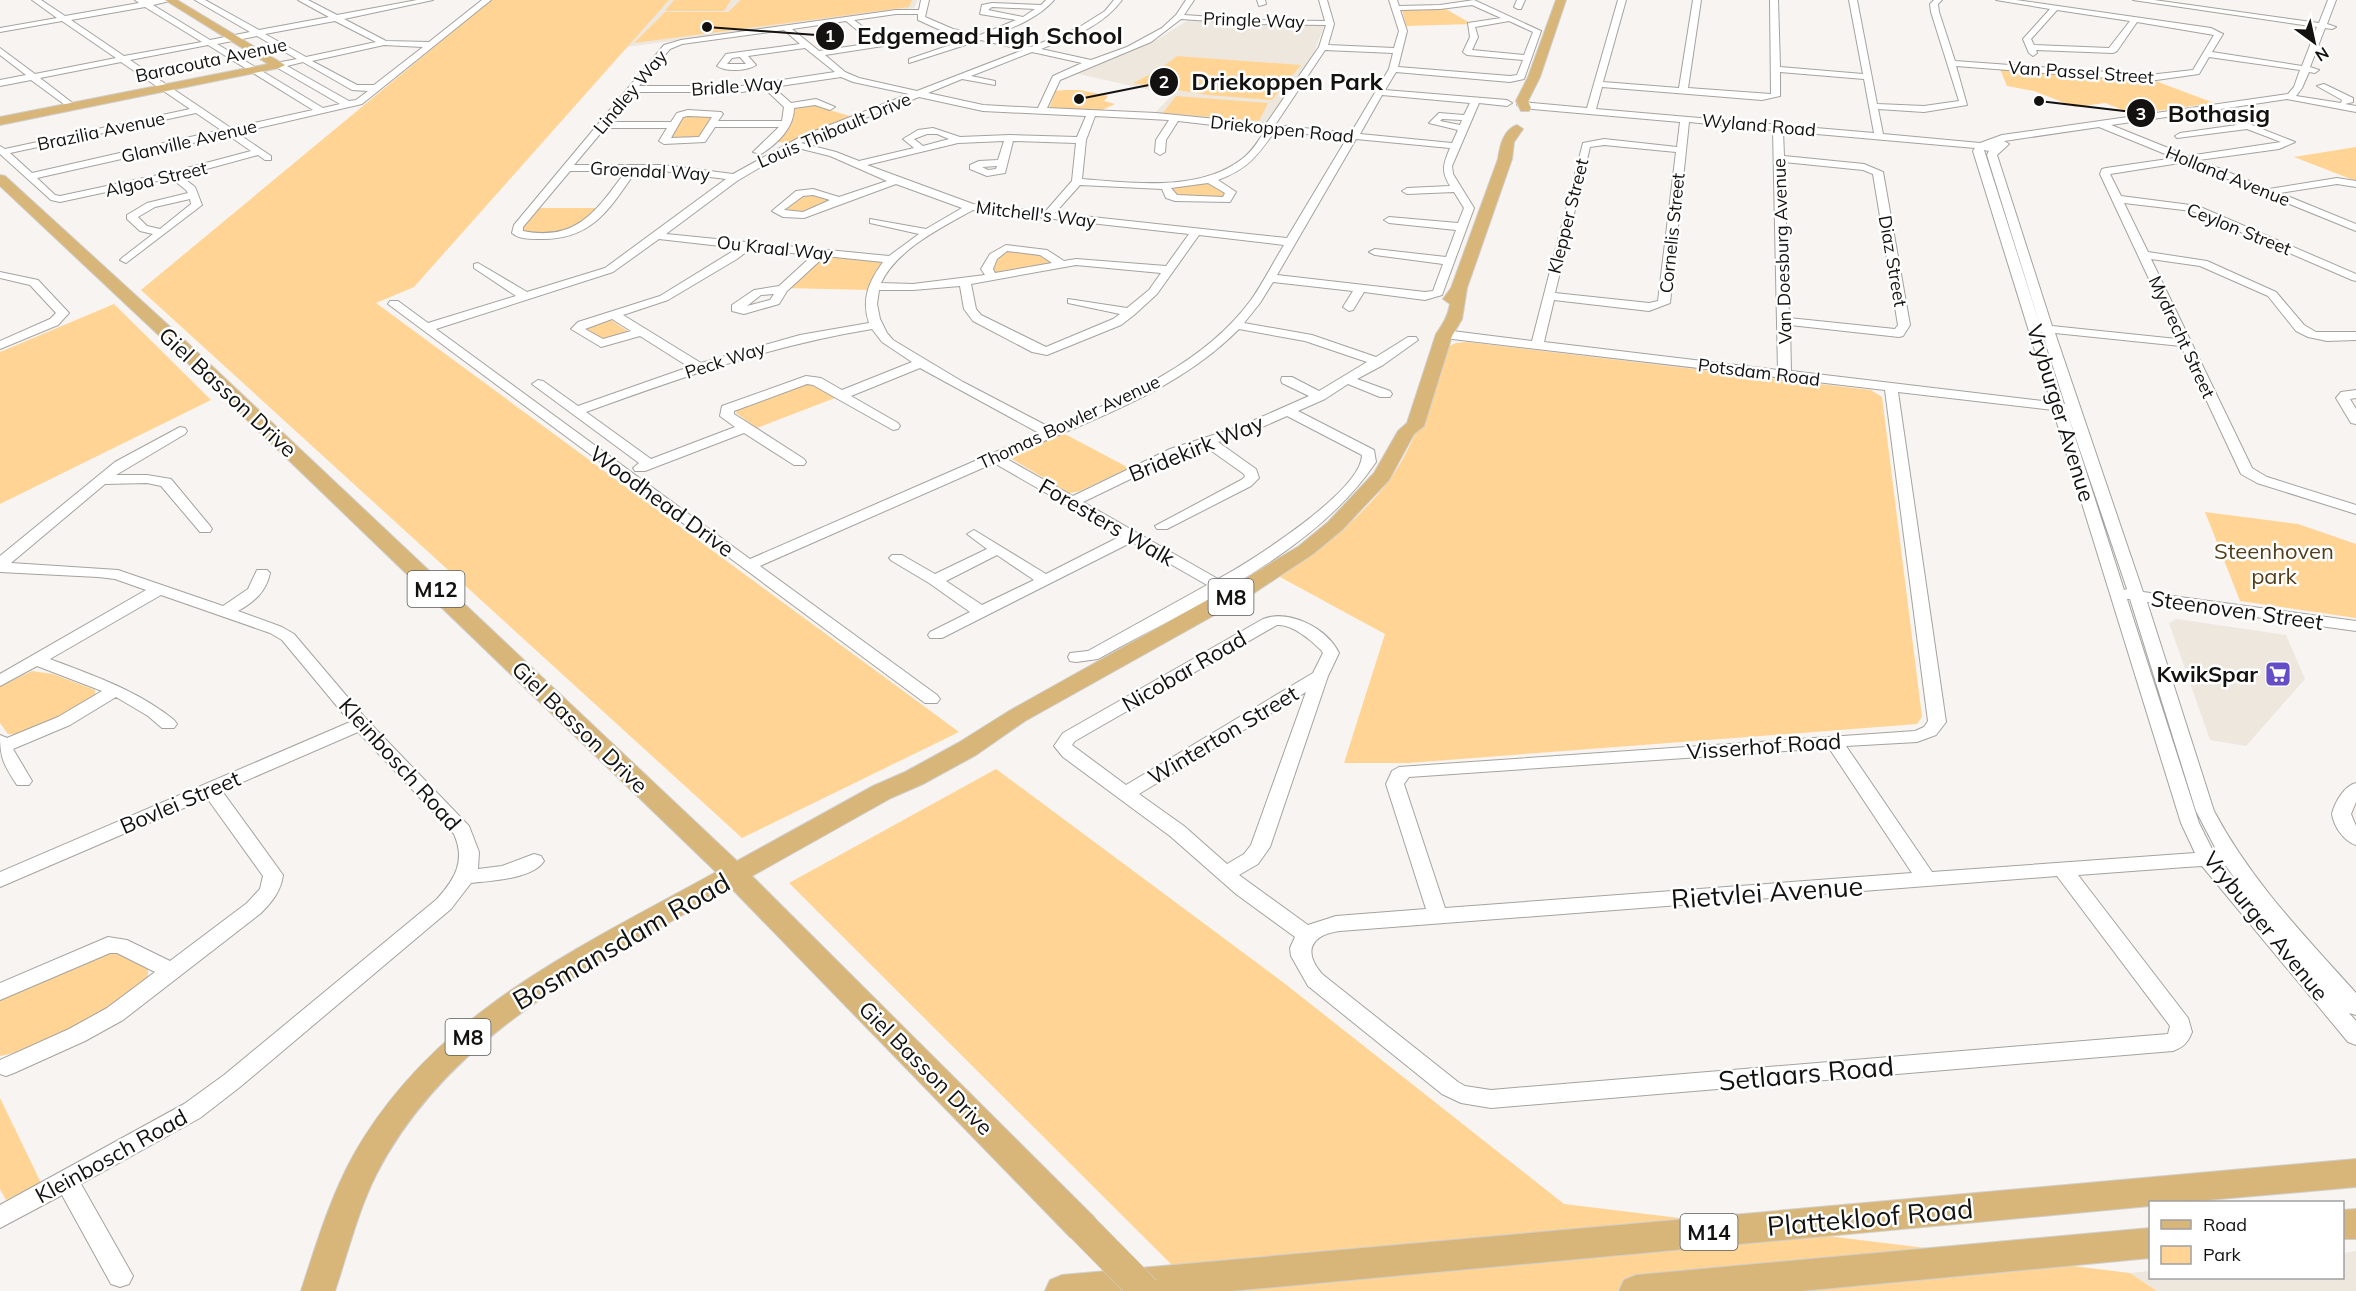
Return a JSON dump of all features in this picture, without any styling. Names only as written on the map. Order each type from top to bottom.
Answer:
[{"type":"main road","points":[[170,0],[279,65]]},
{"type":"main road","name":"Bosmansdam Road","points":[[318,1291],[351,1197],[372,1152],[404,1105],[440,1062],[504,1008],[543,981],[882,792],[914,778],[967,749],[1017,716],[1246,588],[1306,550],[1335,526],[1370,491],[1392,461],[1407,431],[1415,426],[1424,403],[1444,334],[1448,331],[1460,299],[1459,288],[1505,159],[1517,136],[1517,129],[1535,81],[1528,77],[1561,0]]},
{"type":"main road","name":"Baracouta Avenue","points":[[0,121],[279,65]]},
{"type":"main road","name":"Giel Basson Drive","points":[[0,179],[188,353],[735,875],[1144,1291]]},
{"type":"main road","name":"Plattekloof Road","points":[[1062,1291],[2356,1173]]},
{"type":"main road","name":"M14","points":[[1636,1291],[2149,1243]]},
{"type":"street","points":[[36,0],[230,131]]},
{"type":"street","points":[[0,30],[143,2],[170,0]]},
{"type":"street","points":[[199,0],[355,88],[377,88]]},
{"type":"street","points":[[302,0],[384,43]]},
{"type":"street","points":[[0,83],[337,18],[407,2],[429,0]]},
{"type":"street","name":"Glanville Avenue","points":[[29,177],[349,105],[362,100],[487,0]]},
{"type":"street","points":[[925,0],[921,18],[950,31],[1093,63]]},
{"type":"street","points":[[912,61],[1024,19],[1050,0]]},
{"type":"street","name":"Louis Thibault Drive","points":[[426,328],[609,270],[734,177],[792,144],[1034,50],[1089,26],[1108,13],[1118,0]]},
{"type":"street","points":[[1041,111],[1056,78],[1150,37],[1179,17],[1190,0]]},
{"type":"street","points":[[1077,182],[1165,185],[1208,178],[1244,164],[1323,47],[1329,23],[1323,0]]},
{"type":"street","points":[[1591,110],[1622,0]]},
{"type":"street","points":[[1683,90],[1697,0]]},
{"type":"street","points":[[1600,84],[1773,97],[1777,93],[1774,0]]},
{"type":"street","points":[[1853,0],[1879,136]]},
{"type":"street","points":[[1872,106],[1924,109],[1965,103],[1934,8],[1938,0]]},
{"type":"street","points":[[2000,0],[2217,32],[2219,34],[2207,54],[2315,70]]},
{"type":"street","points":[[2137,0],[2231,10],[2327,26]]},
{"type":"street","points":[[2327,39],[2332,0]]},
{"type":"street","points":[[2301,94],[2305,69],[2342,0]]},
{"type":"street","points":[[1393,69],[1510,79],[1528,77],[1528,58],[1537,32],[1470,1],[1440,7],[1395,4]]},
{"type":"street","points":[[143,2],[322,111]]},
{"type":"street","name":"Thomas Bowler Avenue","points":[[748,565],[1050,433],[1146,388],[1193,360],[1237,325],[1256,301],[1393,69],[1403,31],[1395,4]]},
{"type":"street","points":[[1024,19],[983,12],[986,7],[992,5],[1043,7]]},
{"type":"street","points":[[2040,70],[2027,39],[2055,8]]},
{"type":"street","name":"Lindley Way","points":[[633,168],[598,214],[577,231],[555,237],[517,233],[518,227],[669,46],[848,19],[921,12]]},
{"type":"street","name":"Pringle Way","points":[[1179,17],[1256,22],[1329,23]]},
{"type":"street","points":[[818,54],[880,44],[848,19]]},
{"type":"street","points":[[1511,19],[1471,26],[1474,36],[1467,52],[1528,58]]},
{"type":"street","points":[[2030,47],[2110,51],[2114,49],[2135,19]]},
{"type":"street","points":[[786,28],[842,74]]},
{"type":"street","name":"Baracouta Avenue","points":[[279,65],[384,43],[430,45]]},
{"type":"street","points":[[742,54],[807,45]]},
{"type":"street","points":[[1323,47],[1398,51]]},
{"type":"street","points":[[0,51],[72,107]]},
{"type":"street","name":"Van Passel Street","points":[[1952,63],[2158,78],[2196,72],[2207,54]]},
{"type":"street","points":[[2301,94],[2319,60]]},
{"type":"street","points":[[279,65],[349,105]]},
{"type":"street","points":[[1777,69],[1868,77]]},
{"type":"street","name":"Bridle Way","points":[[632,89],[731,89],[767,86],[842,74]]},
{"type":"street","name":"Driekoppen Road","points":[[842,74],[856,80],[917,95],[983,108],[1175,118],[1455,146]]},
{"type":"street","points":[[963,77],[992,83]]},
{"type":"street","points":[[718,174],[773,142],[789,116],[789,106],[767,86]]},
{"type":"street","points":[[2321,86],[2350,101],[2337,103]]},
{"type":"street","points":[[1379,92],[1507,103]]},
{"type":"street","points":[[1995,149],[2020,140],[2301,94],[2356,107]]},
{"type":"street","points":[[1981,146],[2002,138],[2212,112],[2301,94],[2356,107]]},
{"type":"street","points":[[1269,278],[1434,296],[1438,292],[1470,208],[1446,169],[1474,101]]},
{"type":"street","points":[[789,106],[813,102],[830,107]]},
{"type":"street","points":[[1109,113],[1118,104]]},
{"type":"street","name":"Wyland Road","points":[[1525,106],[1879,136],[1995,149]]},
{"type":"street","name":"Brazilia Avenue","points":[[2,151],[198,110]]},
{"type":"street","points":[[1047,216],[1077,182],[1081,140],[1092,112]]},
{"type":"street","points":[[2187,159],[2279,146],[2290,142],[2212,112]]},
{"type":"street","points":[[717,113],[700,141],[664,140],[674,125],[680,115],[717,113]]},
{"type":"street","points":[[1160,152],[1161,140],[1175,118]]},
{"type":"street","name":"Cornelis Street","points":[[1548,296],[1649,307],[1664,303],[1685,119]]},
{"type":"street","points":[[712,124],[784,124]]},
{"type":"street","points":[[602,125],[674,125]]},
{"type":"street","name":"Holland Avenue","points":[[2104,125],[2356,228]]},
{"type":"street","points":[[2180,136],[2248,126]]},
{"type":"street","name":"Van Doesburg Avenue","points":[[1778,127],[1785,375]]},
{"type":"street","points":[[920,148],[908,139],[928,130],[939,130],[958,140]]},
{"type":"street","name":"Algoa Street","points":[[29,177],[51,197],[72,198],[264,155],[230,131]]},
{"type":"street","points":[[860,164],[958,140],[1010,138],[1081,140]]},
{"type":"street","points":[[1002,164],[1010,138]]},
{"type":"street","name":"Klepper Street","points":[[1537,345],[1586,145],[1604,142],[1681,150]]},
{"type":"street","name":"Mitchell's Way","points":[[792,144],[834,154],[896,181],[971,207],[1290,242]]},
{"type":"street","name":"Vryburger Avenue","points":[[1981,146],[1978,151],[2190,823],[2207,859],[2356,1036]]},
{"type":"street","name":"Vryburger Avenue","points":[[1995,149],[1992,155],[2205,811],[2230,859],[2254,892],[2356,1007]]},
{"type":"street","points":[[2,151],[29,177]]},
{"type":"street","name":"Diaz Street","points":[[1779,159],[1864,167],[1878,172],[1905,325],[1899,333],[1890,333],[1784,321]]},
{"type":"street","name":"Mydrecht Street","points":[[2187,159],[2106,171],[2106,178],[2145,255],[2183,343],[2246,471],[2262,480],[2356,510]]},
{"type":"street","name":"Groendal Way","points":[[566,168],[674,169],[734,177]]},
{"type":"street","points":[[126,260],[197,205],[191,189],[173,175]]},
{"type":"street","points":[[1165,185],[1170,196],[1175,198],[1226,200],[1231,192],[1208,178]]},
{"type":"street","points":[[839,200],[813,191],[801,191],[778,212],[804,215],[839,200],[896,181]]},
{"type":"street","points":[[2269,193],[2337,181],[2356,184]]},
{"type":"street","points":[[1407,191],[1458,189]]},
{"type":"street","points":[[161,232],[144,229],[131,217],[151,205],[194,195]]},
{"type":"street","name":"Ceylon Street","points":[[2116,199],[2194,208],[2356,278]]},
{"type":"street","points":[[971,207],[926,232],[880,272],[870,305],[885,339],[921,363],[1050,433]]},
{"type":"street","points":[[1389,220],[1462,227]]},
{"type":"street","points":[[874,221],[926,232]]},
{"type":"street","points":[[965,282],[970,309],[977,318],[1041,351],[1052,350],[1110,326],[1130,312],[1153,291],[1196,232]]},
{"type":"street","name":"Ou Kraal Way","points":[[657,236],[893,260]]},
{"type":"street","points":[[641,332],[601,344],[577,329],[582,325],[675,292],[748,245]]},
{"type":"street","points":[[993,278],[987,269],[988,262],[1000,250],[1006,248],[1043,252],[1061,264]]},
{"type":"street","points":[[1375,252],[1450,261]]},
{"type":"street","points":[[782,289],[822,253]]},
{"type":"street","points":[[2145,255],[2190,260],[2217,268],[2272,294],[2280,300],[2305,331],[2323,336],[2356,336]]},
{"type":"street","points":[[874,286],[965,282],[1061,264],[1089,262],[1169,270]]},
{"type":"street","points":[[478,266],[526,297]]},
{"type":"street","points":[[0,275],[27,280],[40,286],[63,310],[61,317],[0,345]]},
{"type":"street","points":[[1349,307],[1360,289]]},
{"type":"street","points":[[1072,301],[1130,312]]},
{"type":"street","name":"Woodhead Drive","points":[[394,304],[931,699]]},
{"type":"street","points":[[614,315],[698,368]]},
{"type":"street","name":"Peck Way","points":[[577,411],[698,368],[798,338],[877,325]]},
{"type":"street","points":[[1237,325],[1324,343],[1379,362]]},
{"type":"street","points":[[2034,327],[2183,343]]},
{"type":"street","name":"Potsdam Road","points":[[1444,334],[2073,409]]},
{"type":"street","name":"Bridekirk Way","points":[[1072,501],[1175,452],[1288,411],[1320,396],[1412,340]]},
{"type":"street","points":[[841,395],[921,363]]},
{"type":"street","points":[[799,462],[727,416],[727,409],[806,380],[816,381],[893,426]]},
{"type":"street","points":[[1287,380],[1320,396]]},
{"type":"street","points":[[1348,380],[1385,394]]},
{"type":"street","points":[[538,384],[649,464]]},
{"type":"street","name":"Visserhof Road","points":[[1438,916],[1395,784],[1398,775],[1405,771],[1917,736],[1930,731],[1937,722],[1891,387]]},
{"type":"street","points":[[2356,393],[2346,394],[2343,398],[2356,420]]},
{"type":"street","points":[[1076,657],[1092,655],[1244,571],[1318,520],[1354,483],[1371,456],[1288,411]]},
{"type":"street","points":[[624,474],[746,427]]},
{"type":"street","points":[[0,566],[100,480],[137,454],[180,431]]},
{"type":"street","points":[[1162,526],[1252,478],[1251,472],[1207,441]]},
{"type":"street","name":"Foresters Walk","points":[[994,457],[1219,586]]},
{"type":"street","points":[[100,480],[147,479],[166,482],[205,529]]},
{"type":"street","points":[[974,534],[1045,580]]},
{"type":"street","points":[[936,636],[1132,536]]},
{"type":"street","points":[[935,580],[998,549]]},
{"type":"street","points":[[897,558],[935,580],[981,612]]},
{"type":"street","name":"Kleinbosch Road","points":[[0,566],[106,573],[225,612],[276,630],[288,637],[361,724],[462,831],[471,852],[470,865],[465,877],[444,904],[215,1095],[170,1125],[0,1217]]},
{"type":"street","points":[[225,612],[256,591],[260,586],[262,573]]},
{"type":"street","points":[[0,681],[158,590]]},
{"type":"street","name":"Steenoven Street","points":[[2119,598],[2356,636]]},
{"type":"street","name":"Steenoven Street","points":[[2138,601],[2356,626]]},
{"type":"street","name":"Nicobar Road","points":[[1226,874],[1251,859],[1260,847],[1320,676],[1331,653],[1329,645],[1288,621],[1274,621],[1067,738],[1063,744],[1067,751],[1177,831],[1226,874],[1307,935]]},
{"type":"street","points":[[36,660],[114,691],[156,712],[168,724]]},
{"type":"street","name":"Winterton Street","points":[[1125,794],[1320,676]]},
{"type":"street","points":[[23,781],[2,743],[64,721],[114,691]]},
{"type":"street","name":"Bovlei Street","points":[[0,880],[361,724]]},
{"type":"street","points":[[1834,742],[1927,880]]},
{"type":"street","points":[[6,1067],[99,1024],[266,897],[272,886],[273,875],[211,789]]},
{"type":"street","points":[[2356,789],[2341,808],[2341,817],[2346,828],[2356,838]]},
{"type":"street","name":"Rietvlei Avenue","points":[[1307,935],[1326,926],[1438,916],[2230,859]]},
{"type":"street","points":[[465,877],[505,873],[534,861]]},
{"type":"street","name":"Setlaars Road","points":[[1307,935],[1300,952],[1301,961],[1315,980],[1450,1088],[1477,1098],[1491,1100],[2173,1042],[2180,1038],[2180,1024],[2064,871]]},
{"type":"street","points":[[0,992],[108,945],[120,945],[171,971]]},
{"type":"street","points":[[68,1181],[120,1276]]},
{"type":"shaded area","points":[[667,0],[918,0],[914,8],[627,47]]},
{"type":"shaded area","points":[[1190,19],[1324,26],[1312,58],[1266,122],[1260,124],[1154,114],[1172,95],[1074,73],[1158,39]]},
{"type":"shaded area","points":[[2177,619],[2286,635],[2305,679],[2246,746],[2210,740],[2169,623]]},
{"type":"shaded area","points":[[2356,1251],[2356,1291],[2157,1291],[2130,1273],[2149,1271],[2149,1279],[2344,1279],[2344,1253]]},
{"type":"green space","points":[[491,0],[669,0],[414,287],[376,303],[959,732],[742,838],[141,290]]},
{"type":"green space","points":[[674,0],[731,0],[724,11],[665,11]]},
{"type":"green space","points":[[741,0],[912,0],[909,7],[634,43],[665,12],[728,12]]},
{"type":"green space","points":[[1442,7],[1472,24],[1406,26],[1402,10]]},
{"type":"green space","points":[[1177,56],[1301,65],[1272,100],[1208,95],[1133,83],[1160,69]]},
{"type":"green space","points":[[2000,69],[2153,80],[2214,103],[2133,114],[2105,103],[2075,107],[2034,91],[2007,86]]},
{"type":"green space","points":[[1080,90],[1108,96],[1104,101],[1115,104],[1102,110],[1049,109],[1055,91]]},
{"type":"green space","points":[[1176,96],[1268,103],[1259,121],[1163,113]]},
{"type":"green space","points":[[811,104],[822,105],[823,108],[853,117],[789,143],[777,142],[793,108]]},
{"type":"green space","points":[[714,114],[700,138],[667,139],[684,115]]},
{"type":"green space","points":[[2356,147],[2356,181],[2294,157]]},
{"type":"green space","points":[[1205,181],[1227,190],[1223,199],[1173,195],[1171,188]]},
{"type":"green space","points":[[805,192],[830,198],[832,201],[797,214],[781,209]]},
{"type":"green space","points":[[537,208],[600,208],[568,234],[523,233],[519,230]]},
{"type":"green space","points":[[1004,250],[1042,253],[1052,263],[998,274],[993,272],[992,262]]},
{"type":"green space","points":[[826,256],[880,261],[883,264],[869,290],[785,288]]},
{"type":"green space","points":[[114,304],[211,400],[0,504],[0,352]]},
{"type":"green space","points":[[611,320],[629,332],[604,340],[584,328]]},
{"type":"green space","points":[[1467,342],[1871,390],[1882,397],[1922,717],[1917,724],[1408,763],[1344,763],[1385,634],[1280,577],[1351,522],[1383,489],[1396,471],[1413,438],[1447,347]]},
{"type":"green space","points":[[812,384],[835,398],[757,428],[736,413],[737,410]]},
{"type":"green space","points":[[1063,433],[1129,468],[1080,491],[1069,493],[1012,459],[1014,455]]},
{"type":"green space","name":"Steenhoven park","points":[[2205,512],[2298,524],[2356,544],[2356,618],[2240,601]]},
{"type":"green space","points":[[32,671],[53,674],[95,690],[95,695],[78,709],[54,722],[29,732],[8,734],[0,723],[0,686]]},
{"type":"green space","points":[[996,769],[1284,983],[1564,1204],[2130,1273],[2157,1291],[1198,1291],[789,883]]},
{"type":"green space","points":[[94,954],[121,954],[148,969],[145,983],[116,1006],[33,1049],[0,1056],[0,996]]},
{"type":"green space","points":[[0,1098],[41,1183],[6,1200],[0,1189]]},
{"type":"place","name":"Edgemead High School","points":[[707,27]]},
{"type":"place","name":"Driekoppen Park","points":[[1079,99]]},
{"type":"place","name":"Bothasig","points":[[2039,101]]},
{"type":"place","name":"KwikSpar","points":[[2278,674]]}]
